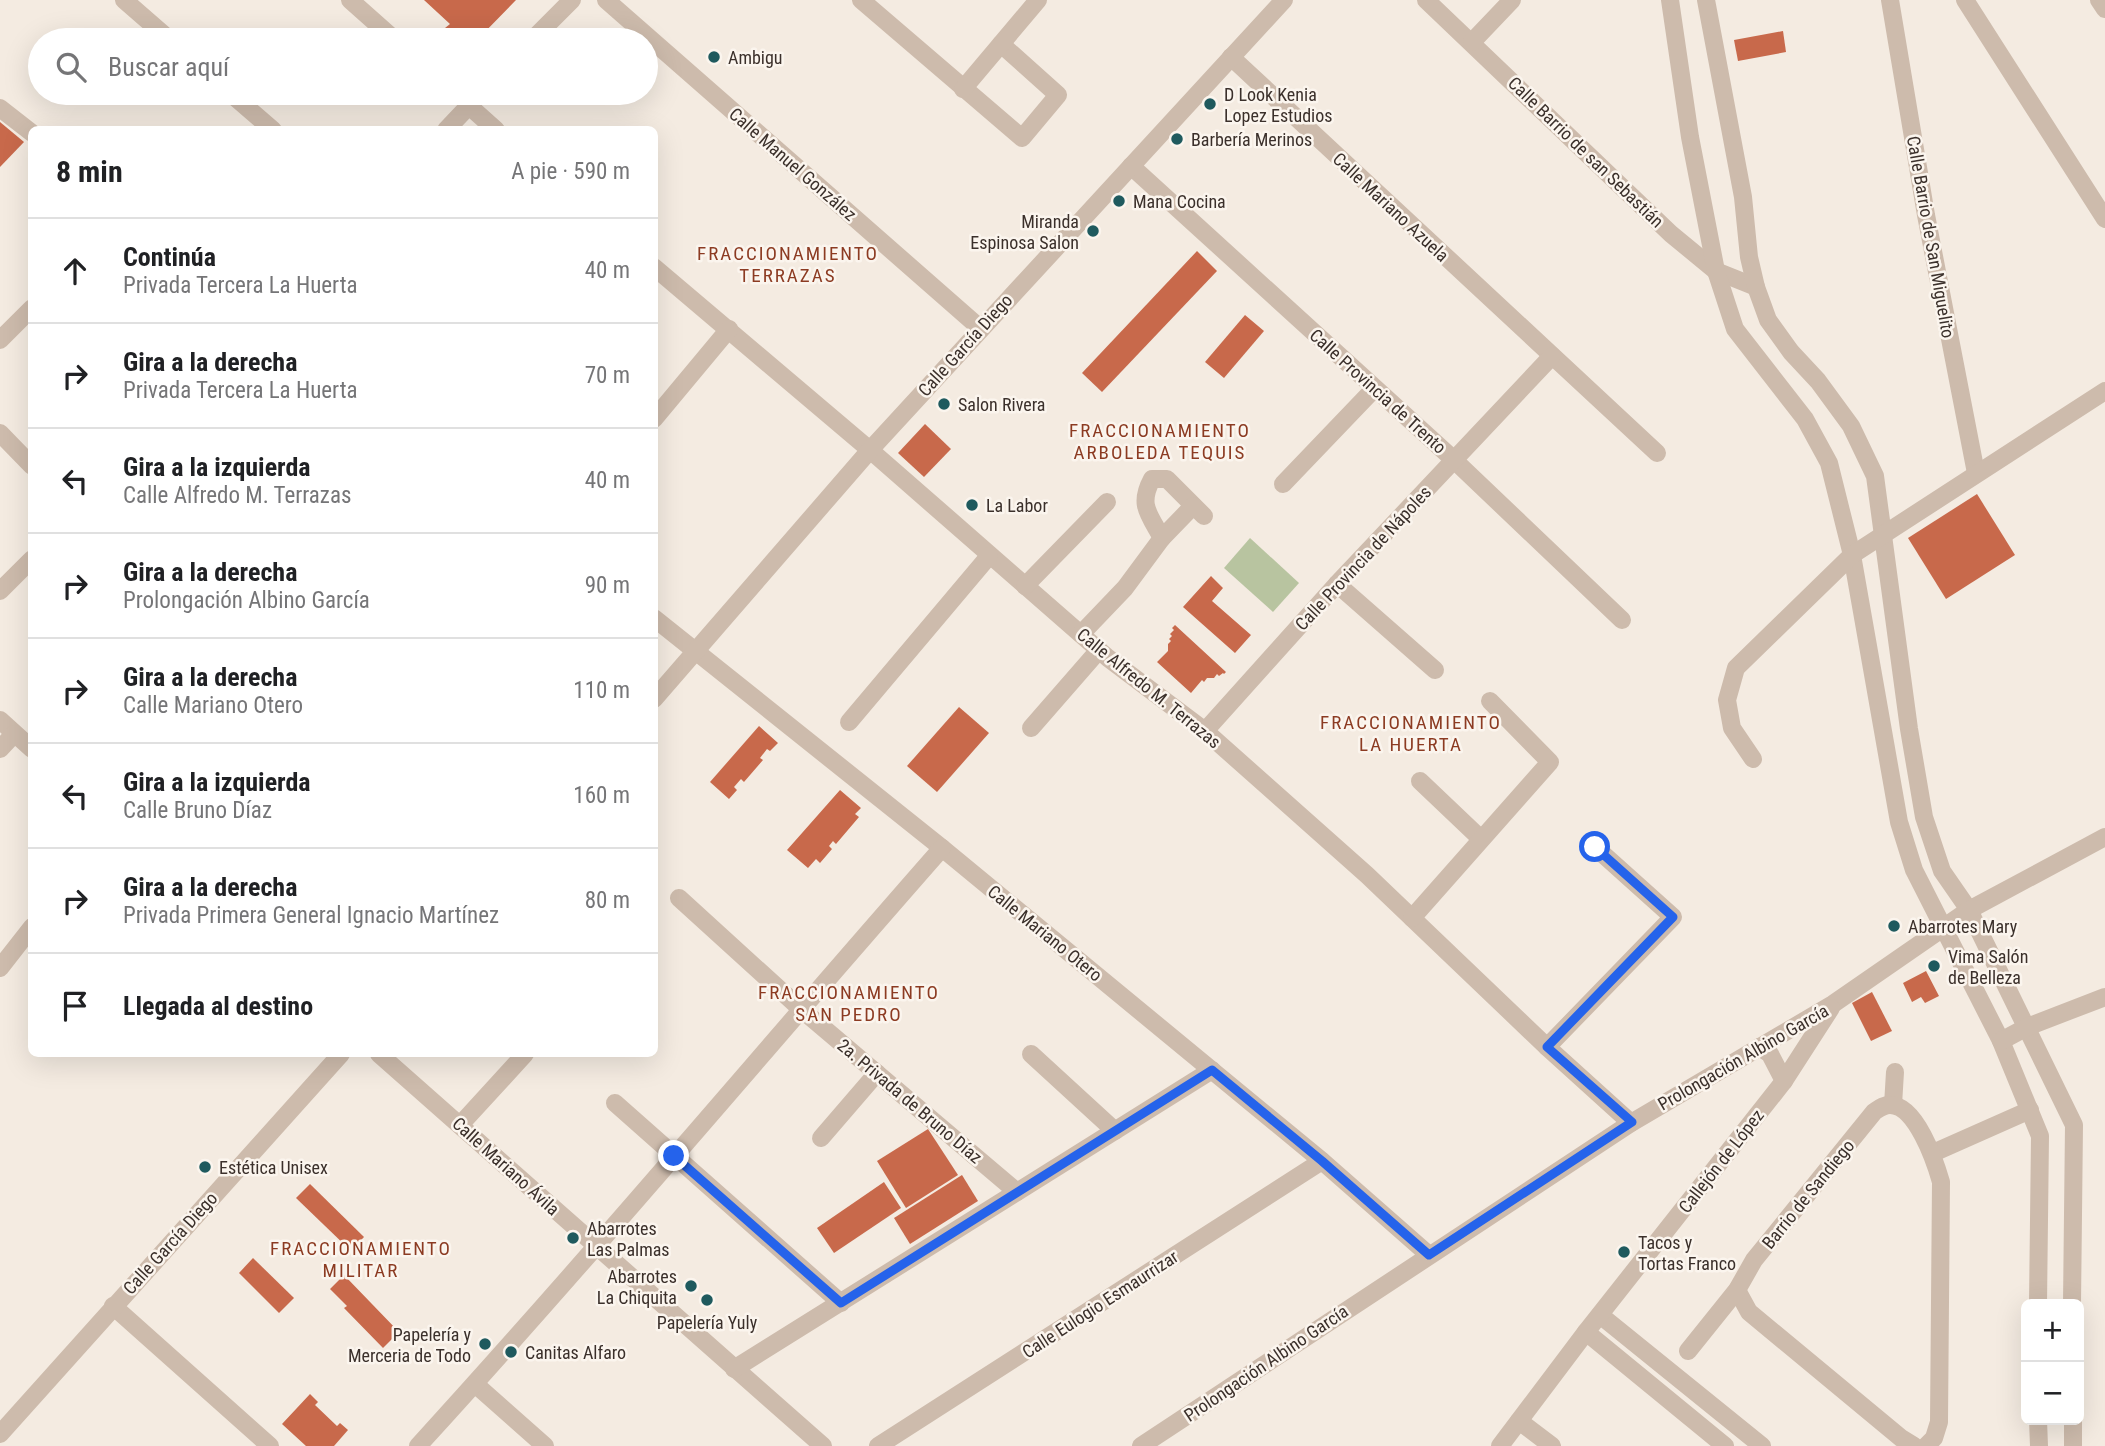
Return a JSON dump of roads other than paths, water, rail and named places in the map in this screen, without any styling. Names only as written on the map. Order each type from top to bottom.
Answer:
[{"type":"street","points":[[124,0],[156,28]]},
{"type":"street","points":[[350,0],[382,28]]},
{"type":"street","points":[[544,28],[572,0]]},
{"type":"street","name":"Calle Manuel González","points":[[606,0],[638,28]]},
{"type":"street","points":[[860,0],[1022,138],[1058,95],[1001,44]]},
{"type":"street","points":[[963,89],[1038,0]]},
{"type":"street","name":"Calle García Diego","points":[[658,694],[980,328],[1284,0]]},
{"type":"street","name":"Calle Barrio de san Sebastián","points":[[1426,0],[1671,234],[1716,271],[1756,287]]},
{"type":"street","points":[[1472,42],[1511,0]]},
{"type":"street","points":[[1670,0],[1690,137],[1716,271],[1735,329],[1805,419],[1829,463],[1852,555],[1899,822],[1914,870],[2001,1041],[2040,1136],[2038,1299]]},
{"type":"street","points":[[1706,0],[1756,287],[1768,320],[1851,426],[1875,476],[1885,533],[1909,729],[1924,817],[1942,871],[1969,910],[2074,1125],[2072,1299]]},
{"type":"street","name":"Calle Barrio de San Miguelito","points":[[1890,0],[1926,215],[1976,474]]},
{"type":"street","points":[[1965,0],[2105,219]]},
{"type":"street","points":[[2099,0],[2105,9]]},
{"type":"street","name":"Calle Manuel González","points":[[658,46],[980,328]]},
{"type":"street","name":"Calle Mariano Azuela","points":[[1231,57],[1657,453]]},
{"type":"street","points":[[244,105],[268,126]]},
{"type":"street","points":[[450,126],[469,105]]},
{"type":"street","points":[[478,105],[493,126]]},
{"type":"street","points":[[0,108],[28,130]]},
{"type":"street","name":"Calle Provincia de Trento","points":[[1131,166],[1453,459],[1622,621]]},
{"type":"street","name":"Calle Alfredo M. Terrazas","points":[[658,270],[870,450],[1099,650],[1205,731],[1367,875],[1547,1047],[1632,1122]]},
{"type":"street","points":[[0,340],[28,313]]},
{"type":"street","points":[[658,414],[729,329]]},
{"type":"street","name":"Calle Provincia de Nápoles","points":[[1205,731],[1337,584],[1552,356]]},
{"type":"street","points":[[1283,484],[1374,389]]},
{"type":"street","points":[[1753,759],[1732,728],[1727,700],[1736,668],[1852,555],[2105,391]]},
{"type":"street","points":[[0,433],[28,462]]},
{"type":"street","points":[[1081,634],[1125,588],[1162,538],[1199,511],[1167,479],[1152,479],[1145,492],[1145,506],[1162,538]]},
{"type":"street","points":[[1025,586],[1107,502]]},
{"type":"street","points":[[849,722],[989,556]]},
{"type":"street","points":[[0,591],[28,563]]},
{"type":"street","points":[[1337,584],[1435,670]]},
{"type":"street","name":"Calle Mariano Otero","points":[[658,621],[942,848],[1212,1070],[1322,1161],[1429,1255]]},
{"type":"street","points":[[1031,728],[1099,650]]},
{"type":"street","points":[[1412,918],[1550,762],[1490,701]]},
{"type":"street","points":[[0,720],[28,746]]},
{"type":"street","points":[[0,749],[14,734]]},
{"type":"street","points":[[1420,781],[1481,839]]},
{"type":"street","name":"Prolongación Albino García","points":[[1141,1446],[1632,1122],[1833,1004],[1969,910],[2105,837]]},
{"type":"street","points":[[1547,1047],[1673,917],[1595,847]]},
{"type":"street","points":[[418,1446],[597,1247],[942,848]]},
{"type":"street","name":"2a. Privada de Bruno Díaz","points":[[678,898],[801,1009],[1017,1192]]},
{"type":"street","points":[[0,968],[28,933]]},
{"type":"street","points":[[2001,1041],[2027,1027],[2105,997]]},
{"type":"street","name":"Callejón de López","points":[[1502,1446],[1586,1332],[1784,1082],[1833,1004]]},
{"type":"street","points":[[1759,1047],[1770,1054],[1784,1082]]},
{"type":"street","points":[[1031,1054],[1115,1131]]},
{"type":"street","name":"Calle García Diego","points":[[0,1434],[338,1057]]},
{"type":"street","name":"Calle Mariano Ávila","points":[[382,1057],[823,1446]]},
{"type":"street","points":[[460,1125],[522,1057]]},
{"type":"street","points":[[734,1369],[1212,1070]]},
{"type":"street","points":[[1895,1072],[1893,1105],[1908,1113],[1933,1153],[1941,1182],[1939,1422],[1934,1438],[1926,1446]]},
{"type":"street","points":[[821,1138],[877,1073]]},
{"type":"street","points":[[615,1103],[841,1303]]},
{"type":"street","name":"Barrio de Sandiego","points":[[1688,1351],[1737,1290],[1754,1260],[1874,1112],[1884,1106],[1893,1105]]},
{"type":"street","points":[[1933,1153],[2030,1110]]},
{"type":"street","name":"Calle Eulogio Esmaurrizar","points":[[878,1446],[1322,1161]]},
{"type":"street","points":[[1737,1290],[1749,1312],[1914,1446]]},
{"type":"street","points":[[113,1306],[270,1446]]},
{"type":"street","points":[[1600,1315],[1762,1446]]},
{"type":"street","points":[[1586,1332],[1725,1446]]},
{"type":"street","points":[[475,1384],[545,1446]]},
{"type":"street","points":[[1519,1421],[1552,1446]]},
{"type":"street","points":[[2038,1425],[2039,1446]]},
{"type":"street","points":[[2073,1425],[2073,1446]]},
{"type":"place","name":"Ambigu","points":[[714,57]]},
{"type":"place","name":"D Look Kenia Lopez Estudios","points":[[1210,104]]},
{"type":"place","name":"Barbería Merinos","points":[[1177,139]]},
{"type":"place","name":"Mana Cocina","points":[[1119,201]]},
{"type":"place","name":"Miranda Espinosa Salon","points":[[1093,231]]},
{"type":"place","name":"Salon Rivera","points":[[944,404]]},
{"type":"place","name":"La Labor","points":[[972,505]]},
{"type":"place","name":"Abarrotes Mary","points":[[1894,926]]},
{"type":"place","name":"Vima Salón de Belleza","points":[[1934,966]]},
{"type":"place","name":"Estética Unisex","points":[[205,1167]]},
{"type":"place","name":"Abarrotes Las Palmas","points":[[573,1238]]},
{"type":"place","name":"Tacos y Tortas Franco","points":[[1624,1252]]},
{"type":"place","name":"Abarrotes La Chiquita","points":[[691,1286]]},
{"type":"place","name":"Papelería Yuly","points":[[707,1300]]},
{"type":"place","name":"Papelería y Merceria de Todo","points":[[485,1344]]},
{"type":"place","name":"Canitas Alfaro","points":[[511,1352]]},
{"type":"district","name":"FRACCIONAMIENTO TERRAZAS","points":[[788,264]]},
{"type":"district","name":"FRACCIONAMIENTO ARBOLEDA TEQUIS","points":[[1160,441]]},
{"type":"district","name":"FRACCIONAMIENTO LA HUERTA","points":[[1411,733]]},
{"type":"district","name":"FRACCIONAMIENTO SAN PEDRO","points":[[849,1003]]},
{"type":"district","name":"FRACCIONAMIENTO MILITAR","points":[[361,1259]]}]
